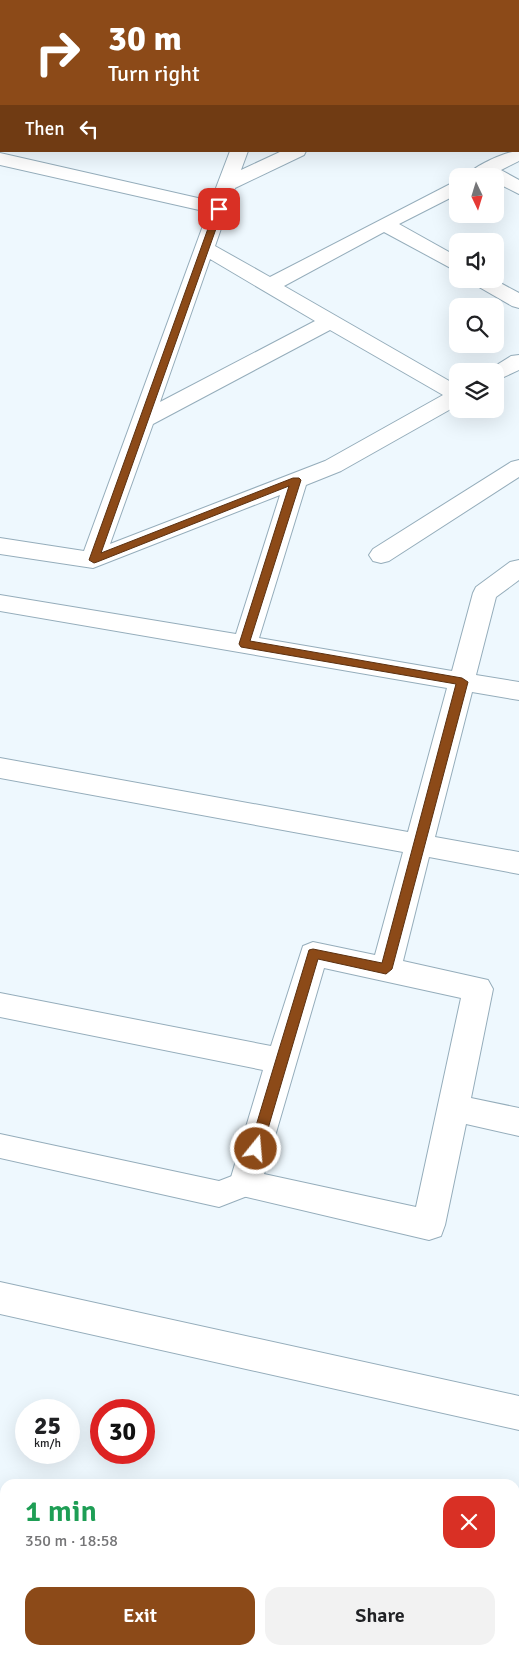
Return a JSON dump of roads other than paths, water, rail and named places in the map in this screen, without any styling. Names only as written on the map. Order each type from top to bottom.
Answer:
[{"type":"street","points":[[94,560],[239,152]]},
{"type":"street","points":[[228,184],[295,152]]},
{"type":"street","points":[[491,168],[519,154]]},
{"type":"street","points":[[0,159],[219,209]]},
{"type":"street","points":[[504,182],[519,188]]},
{"type":"street","points":[[270,285],[449,191]]},
{"type":"street","points":[[384,224],[449,261]]},
{"type":"street","points":[[205,248],[449,391]]},
{"type":"street","points":[[495,288],[519,302]]},
{"type":"street","points":[[143,420],[331,321]]},
{"type":"street","points":[[0,546],[94,560],[333,466],[449,401]]},
{"type":"street","points":[[381,555],[519,468]]},
{"type":"street","points":[[244,644],[296,480]]},
{"type":"street","points":[[386,969],[485,593],[519,568]]},
{"type":"street","points":[[0,603],[519,691]]},
{"type":"street","points":[[0,768],[519,863]]},
{"type":"street","points":[[313,954],[386,969],[478,989],[429,1225],[245,1184],[313,954]]},
{"type":"street","points":[[0,1006],[282,1061]]},
{"type":"street","points":[[453,1108],[519,1122]]},
{"type":"street","points":[[0,1298],[519,1413]]},
{"type":"lane","points":[[0,1146],[219,1194],[245,1184]]}]
